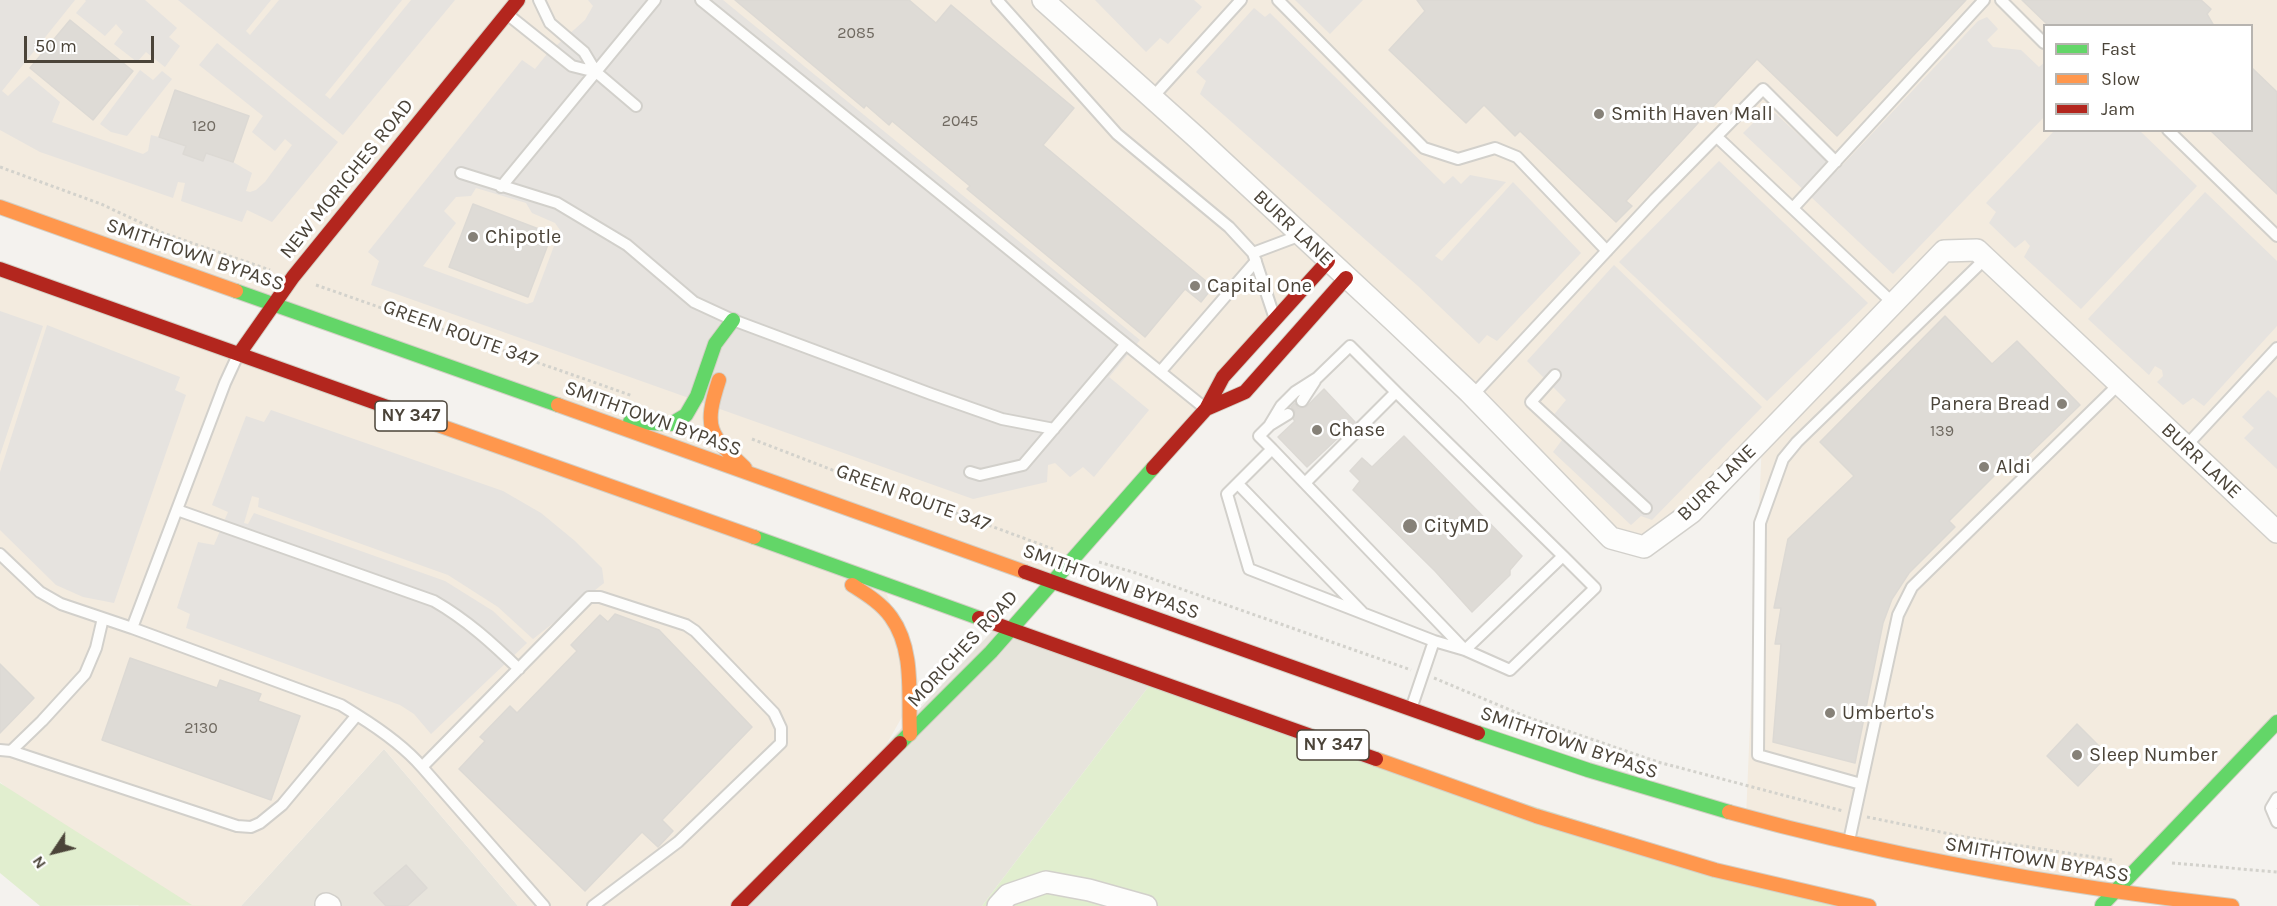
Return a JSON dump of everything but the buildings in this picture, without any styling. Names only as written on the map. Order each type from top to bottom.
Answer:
[{"type":"main road","name":"NEW MORICHES ROAD","points":[[238,354],[273,303],[518,0]]},
{"type":"main road","name":"SMITHTOWN BYPASS","points":[[0,205],[16,213],[1052,582],[1558,761],[1662,794],[1848,844],[1962,868],[2114,894],[2232,906]]},
{"type":"main road","name":"MORICHES ROAD","points":[[738,906],[1011,629],[1206,409],[1223,377],[1328,261]]},
{"type":"main road","name":"NY 347","points":[[0,269],[1546,819],[1715,870],[1869,906]]},
{"type":"main road","name":"MORICHES ROAD","points":[[1206,409],[1245,392],[1346,278]]},
{"type":"main road","points":[[729,349],[733,320]]},
{"type":"main road","points":[[603,421],[671,424],[682,419],[697,396],[716,344],[733,320]]},
{"type":"main road","points":[[722,371],[709,412],[709,429],[716,441],[750,474]]},
{"type":"main road","points":[[795,553],[865,592],[895,619],[907,653],[910,734]]},
{"type":"main road","points":[[2102,906],[2277,722]]},
{"type":"street","name":"BURR LANE","points":[[1043,0],[1152,98],[1472,396],[1611,538],[1644,547],[1692,512],[1944,251],[1977,250],[2277,532]]},
{"type":"street","points":[[998,906],[1008,895],[1046,882],[1089,890],[1146,906]]},
{"type":"lane","points":[[539,0],[550,23],[584,52],[596,72],[636,106]]},
{"type":"lane","points":[[501,187],[655,0]]},
{"type":"lane","points":[[701,0],[1206,409]]},
{"type":"lane","points":[[997,0],[1117,134],[1229,227],[1254,257],[1275,319]]},
{"type":"lane","points":[[1152,98],[1240,0]]},
{"type":"lane","points":[[1278,0],[1424,148],[1458,159],[1496,148],[1517,157],[1607,251]]},
{"type":"lane","points":[[1793,208],[1984,0]]},
{"type":"lane","points":[[2001,0],[2043,42]]},
{"type":"lane","points":[[507,13],[572,66],[596,72]]},
{"type":"lane","points":[[1472,396],[1763,89],[1836,162]]},
{"type":"lane","points":[[2170,132],[2277,236]]},
{"type":"lane","points":[[1717,137],[1894,304]]},
{"type":"lane","points":[[461,173],[557,204],[627,245],[693,302],[733,320],[1002,419],[1054,429]]},
{"type":"lane","points":[[1160,372],[1254,257],[1300,235]]},
{"type":"lane","points":[[1861,784],[1758,755],[1760,523],[1783,459],[1797,442],[1986,258]]},
{"type":"lane","points":[[970,472],[980,476],[1023,465],[1126,344]]},
{"type":"lane","points":[[1272,449],[1227,495],[1249,569],[1434,641],[1465,650],[1510,670],[1595,588],[1350,346],[1317,378],[1302,401]]},
{"type":"lane","points":[[2186,446],[2277,348]]},
{"type":"lane","name":"NEW MORICHES ROAD","points":[[132,628],[238,354]]},
{"type":"lane","points":[[1554,375],[1531,402],[1646,508]]},
{"type":"lane","points":[[1269,426],[1281,406],[1294,392],[1317,378]]},
{"type":"lane","points":[[1848,844],[1898,615],[1912,587],[2119,384]]},
{"type":"lane","points":[[1305,483],[1396,392]]},
{"type":"lane","points":[[1288,414],[1269,426],[1259,436],[1465,650]]},
{"type":"lane","points":[[1238,484],[1365,614]]},
{"type":"lane","points":[[177,510],[434,601],[459,615],[519,669]]},
{"type":"lane","points":[[0,554],[40,592],[61,604],[341,705],[377,727],[413,756],[544,906]]},
{"type":"lane","points":[[1465,650],[1563,556]]},
{"type":"lane","points":[[422,767],[589,597],[600,597],[686,625],[695,631],[774,713],[781,728],[781,742],[686,833],[593,906]]},
{"type":"lane","points":[[6,750],[42,722],[85,674],[96,648],[103,618]]},
{"type":"lane","points":[[1411,709],[1434,641]]},
{"type":"lane","points":[[6,750],[237,826],[251,827],[260,823],[282,805],[357,715]]},
{"type":"lane","points":[[2277,798],[2271,808],[2277,822]]},
{"type":"path","points":[[0,167],[101,204],[163,233],[253,265]]},
{"type":"path","name":"GREEN ROUTE 347","points":[[348,295],[640,399]]},
{"type":"path","name":"GREEN ROUTE 347","points":[[750,438],[861,481],[926,502],[1037,544]]},
{"type":"path","points":[[1136,573],[1406,668]]},
{"type":"path","points":[[1438,679],[1527,717],[1658,762],[1838,810]]},
{"type":"path","points":[[1876,819],[1965,837],[2110,860]]},
{"type":"path","points":[[2213,866],[2277,872]]},
{"type":"shaded area","points":[[0,0],[2277,0],[2277,711],[2114,894],[1746,818],[1762,440],[1644,547],[1611,538],[1328,261],[1052,581],[0,207]]},
{"type":"shaded area","points":[[0,0],[75,0],[2,91],[8,96],[29,76],[60,102],[52,122],[143,154],[148,151],[151,135],[186,146],[184,154],[203,161],[206,153],[233,162],[252,173],[246,191],[256,190],[265,182],[292,145],[285,139],[275,151],[252,132],[263,116],[199,65],[217,43],[338,142],[272,222],[247,210],[242,222],[181,201],[185,183],[178,182],[173,198],[40,152],[0,130]]},
{"type":"shaded area","points":[[85,0],[145,0],[177,28],[169,37],[180,46],[165,67],[146,52],[137,62],[114,44],[123,32],[116,24],[105,36],[76,13]]},
{"type":"shaded area","points":[[178,0],[271,0],[246,31],[250,35],[279,0],[402,0],[325,95],[330,99],[411,0],[455,0],[343,135]]},
{"type":"shaded area","points":[[588,0],[723,0],[1140,340],[1109,377],[1149,410],[1094,477],[1083,467],[1070,477],[1055,463],[1048,465],[1047,482],[973,499],[371,285],[379,261],[368,252],[522,60],[535,69],[547,54],[585,20],[593,6]],"holes":[[[476,188],[526,203],[532,213],[555,223],[560,230],[533,302],[527,304],[423,266],[456,223],[444,211],[456,197],[471,196]]]},
{"type":"shaded area","points":[[1095,0],[1194,0],[1202,7],[1168,44],[1160,38],[1146,52]]},
{"type":"shaded area","points":[[1295,0],[1363,0],[1330,34]]},
{"type":"shaded area","points":[[1254,8],[1265,17],[1270,13],[1444,184],[1453,176],[1461,184],[1470,175],[1506,182],[1435,256],[1442,261],[1513,182],[1581,253],[1497,341],[1487,335],[1479,344],[1418,286],[1200,94],[1206,81],[1196,72]]},
{"type":"shaded area","points":[[1987,17],[1998,29],[1987,40],[1993,47],[2021,50],[2039,67],[2043,64],[2043,118],[1893,274],[1743,133],[1757,119],[1763,124],[1775,113],[1837,171],[1978,21]]},
{"type":"shaded area","points":[[140,70],[153,80],[162,71],[172,79],[127,136],[111,132],[100,124]]},
{"type":"shaded area","points":[[2053,132],[2141,132],[2197,186],[2081,309],[2024,257],[2030,246],[2025,240],[2015,248],[1989,223],[1996,212],[1986,203]]},
{"type":"shaded area","points":[[1719,161],[1868,303],[1767,401],[1619,262]]},
{"type":"shaded area","points":[[2205,192],[2277,261],[2277,326],[2204,406],[2193,398],[2183,405],[2157,382],[2163,376],[2162,370],[2155,366],[2149,375],[2088,319]]},
{"type":"shaded area","points":[[1614,265],[1762,407],[1652,520],[1641,516],[1631,525],[1553,452],[1562,440],[1547,423],[1566,400],[1527,361]]},
{"type":"shaded area","points":[[0,270],[883,584],[920,685],[885,747],[735,906],[518,906],[384,749],[241,906],[139,906],[0,782]]},
{"type":"shaded area","points":[[0,311],[43,326],[0,455]]},
{"type":"shaded area","points":[[47,325],[180,377],[175,390],[186,395],[114,603],[83,597],[56,585],[0,530],[0,472]]},
{"type":"shaded area","points":[[2268,390],[2277,398],[2277,469],[2244,438],[2254,428],[2242,417]]},
{"type":"shaded area","points":[[271,410],[503,491],[541,513],[575,541],[602,568],[604,583],[533,639],[498,607],[448,575],[258,507],[259,498],[252,496],[244,523],[248,524],[254,513],[445,581],[493,611],[527,643],[431,734],[414,714],[400,705],[186,628],[190,614],[177,608],[198,542],[214,545],[228,512],[212,505],[246,416],[264,422]]},
{"type":"shaded area","points":[[999,624],[1149,686],[982,906],[735,906]]},
{"type":"shaded area","points":[[384,749],[518,906],[241,906]]},
{"type":"green space","points":[[1149,686],[1853,906],[982,906]]},
{"type":"green space","points":[[0,783],[192,905],[214,905],[40,906],[0,873]]},
{"type":"traffic: fast","points":[[236,291],[558,405]]},
{"type":"traffic: fast","points":[[630,422],[671,424],[686,415],[697,396],[715,344],[733,320]]},
{"type":"traffic: fast","points":[[900,743],[991,652],[1153,468]]},
{"type":"traffic: fast","points":[[754,537],[979,618]]},
{"type":"traffic: fast","points":[[2102,905],[2277,722]]},
{"type":"traffic: fast","points":[[1478,733],[1588,770],[1729,812]]},
{"type":"traffic: slow","points":[[0,207],[236,291]]},
{"type":"traffic: slow","points":[[719,380],[711,410],[712,430],[724,447],[745,468]]},
{"type":"traffic: slow","points":[[558,405],[1025,572]]},
{"type":"traffic: slow","points":[[435,424],[754,537]]},
{"type":"traffic: slow","points":[[852,585],[883,607],[899,630],[909,674],[910,734]]},
{"type":"traffic: slow","points":[[1376,759],[1536,816],[1715,870],[1869,906]]},
{"type":"traffic: slow","points":[[1729,812],[1854,843],[1979,869],[2105,890],[2232,906]]},
{"type":"traffic: jam","points":[[239,354],[293,277],[518,0]]},
{"type":"traffic: jam","points":[[1153,468],[1206,409],[1223,377],[1328,261]]},
{"type":"traffic: jam","points":[[0,269],[435,424]]},
{"type":"traffic: jam","points":[[1206,409],[1245,392],[1346,278]]},
{"type":"traffic: jam","points":[[1025,572],[1478,733]]},
{"type":"traffic: jam","points":[[979,618],[1376,759]]},
{"type":"traffic: jam","points":[[738,906],[900,743]]},
{"type":"place","name":"Smith Haven Mall","points":[[1599,114]]},
{"type":"place","name":"Chipotle","points":[[473,237]]},
{"type":"place","name":"Capital One","points":[[1195,286]]},
{"type":"place","name":"Panera Bread","points":[[2062,404]]},
{"type":"place","name":"Chase","points":[[1317,430]]},
{"type":"place","name":"Aldi","points":[[1984,467]]},
{"type":"place","name":"CityMD","points":[[1410,526]]},
{"type":"place","name":"Umberto's","points":[[1830,713]]},
{"type":"place","name":"Sleep Number","points":[[2077,755]]}]
